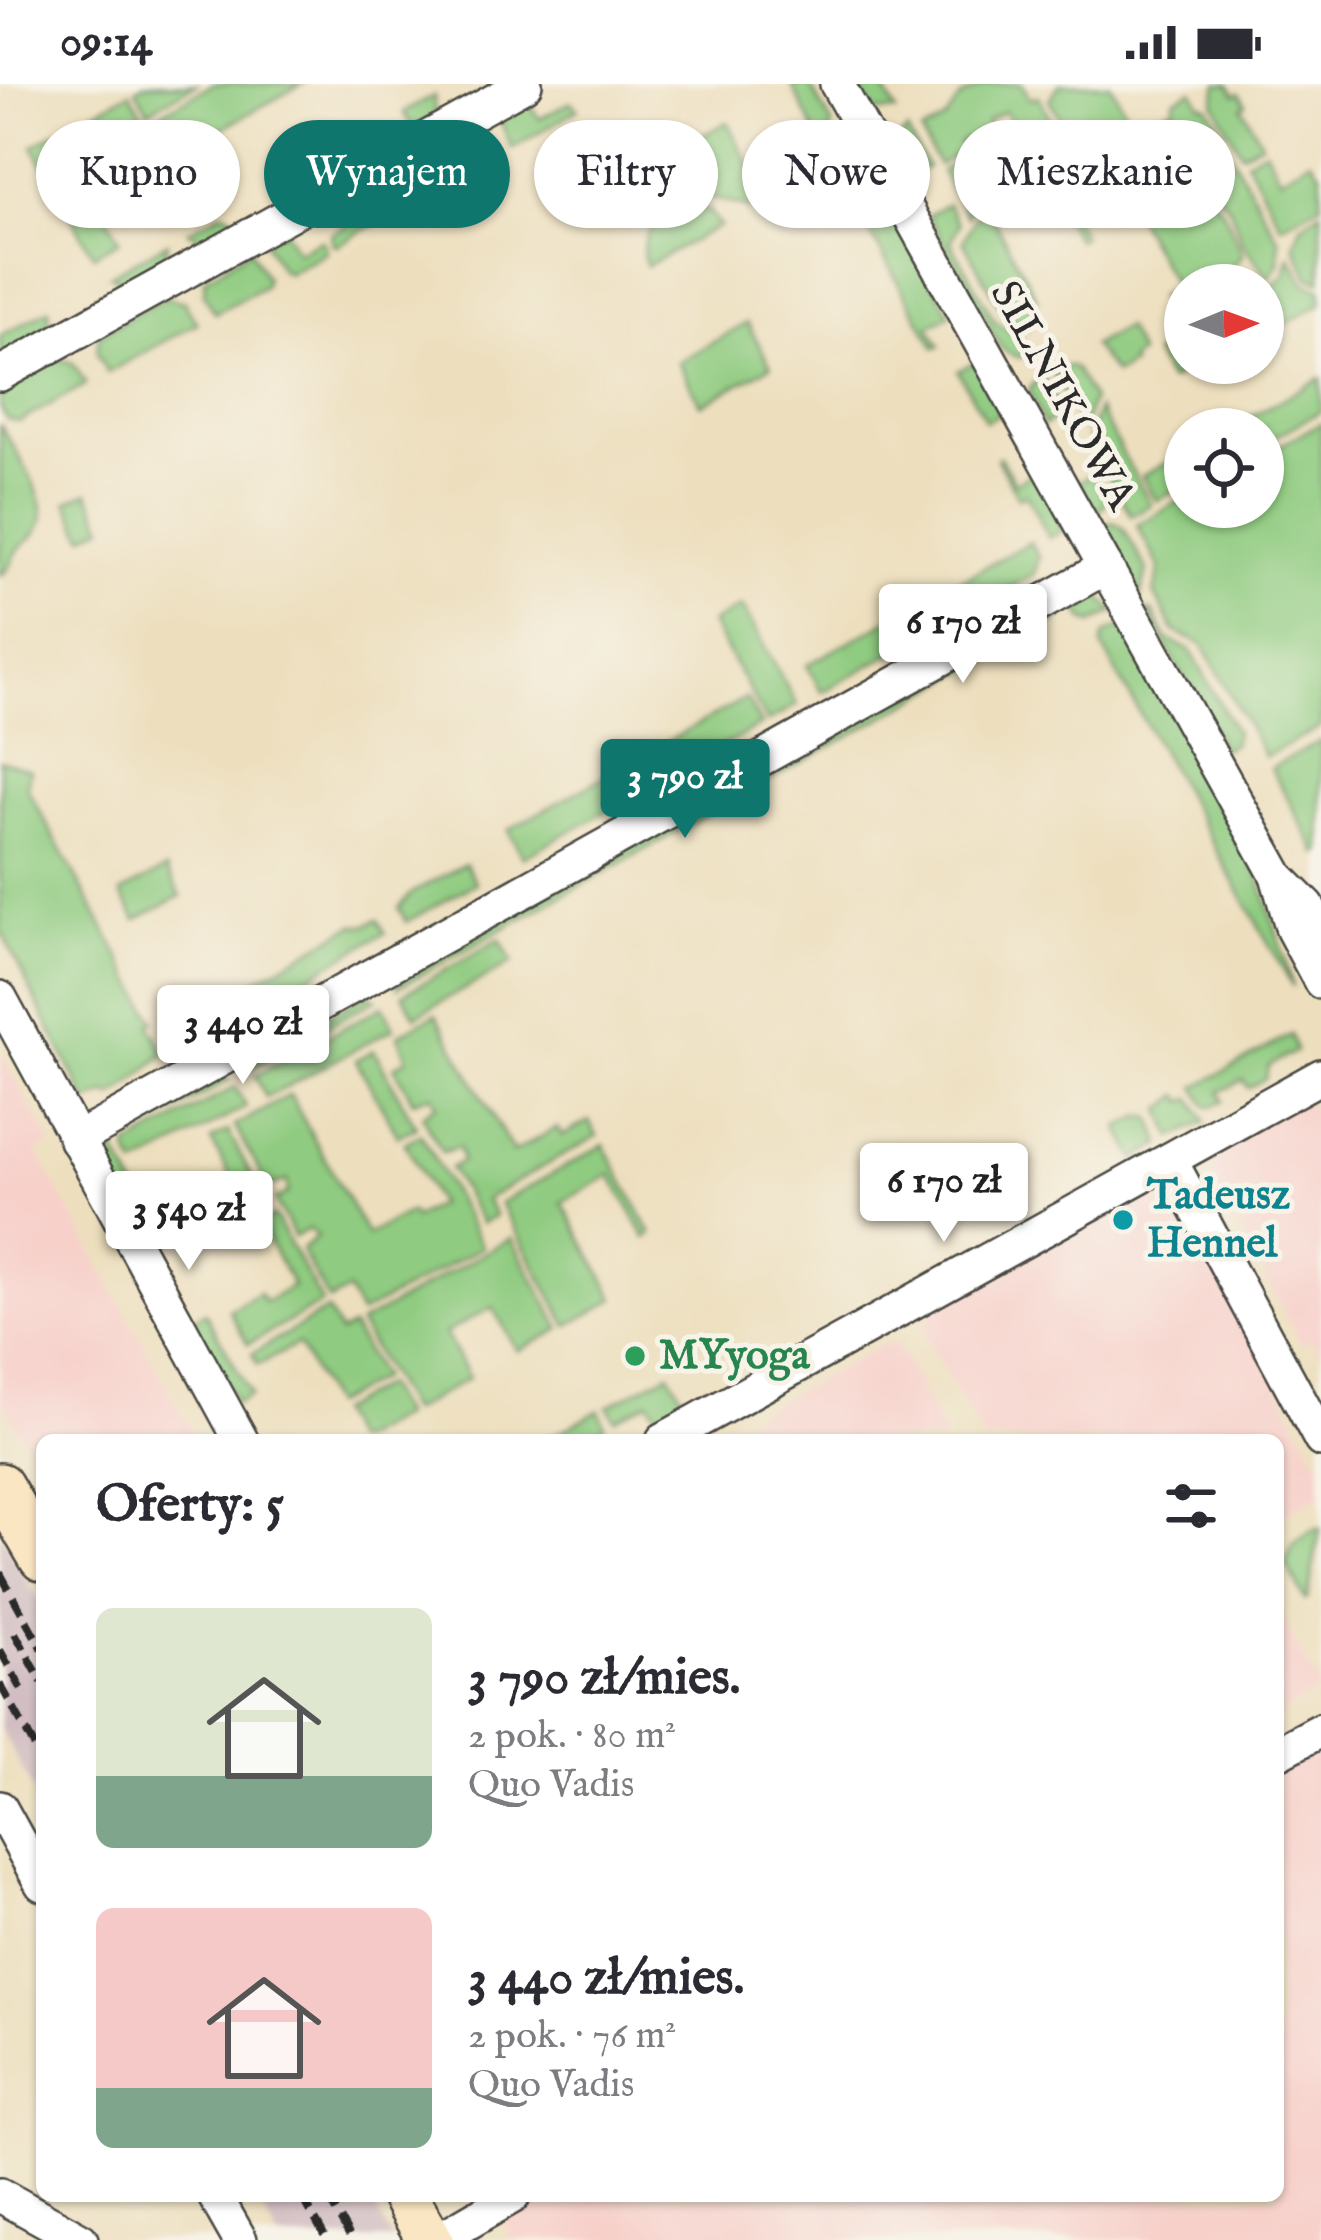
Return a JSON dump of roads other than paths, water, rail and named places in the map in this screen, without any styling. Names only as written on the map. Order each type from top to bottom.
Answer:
[{"type":"street","points":[[0,374],[524,84]]},
{"type":"street","name":"SILNIKOWA","points":[[837,84],[1278,877],[1308,907],[1321,930]]},
{"type":"street","points":[[76,1140],[1106,567]]},
{"type":"street","name":"SILNIKOWA","points":[[1278,877],[1287,916],[1321,982]]},
{"type":"street","points":[[0,998],[238,1434]]},
{"type":"street","points":[[674,1434],[1321,1076]]},
{"type":"street","points":[[1170,1160],[1321,1440]]},
{"type":"street","points":[[0,1486],[36,1548]]},
{"type":"street","points":[[1284,1750],[1321,1730]]},
{"type":"street","points":[[0,1808],[36,1873]]},
{"type":"street","points":[[0,2195],[80,2240]]},
{"type":"street","points":[[218,2202],[239,2240]]},
{"type":"street","points":[[409,2202],[434,2240],[502,2202]]},
{"type":"railway","points":[[0,1573],[36,1638]]},
{"type":"railway","points":[[15,1633],[36,1671]]},
{"type":"railway","points":[[0,1650],[26,1697]]},
{"type":"railway","points":[[0,1684],[36,1749]]},
{"type":"railway","points":[[305,2202],[327,2240]]},
{"type":"railway","points":[[330,2202],[352,2240]]},
{"type":"place","name":"Tadeusz Hennel","points":[[1123,1220]]},
{"type":"place","name":"MYyoga","points":[[635,1356]]}]
